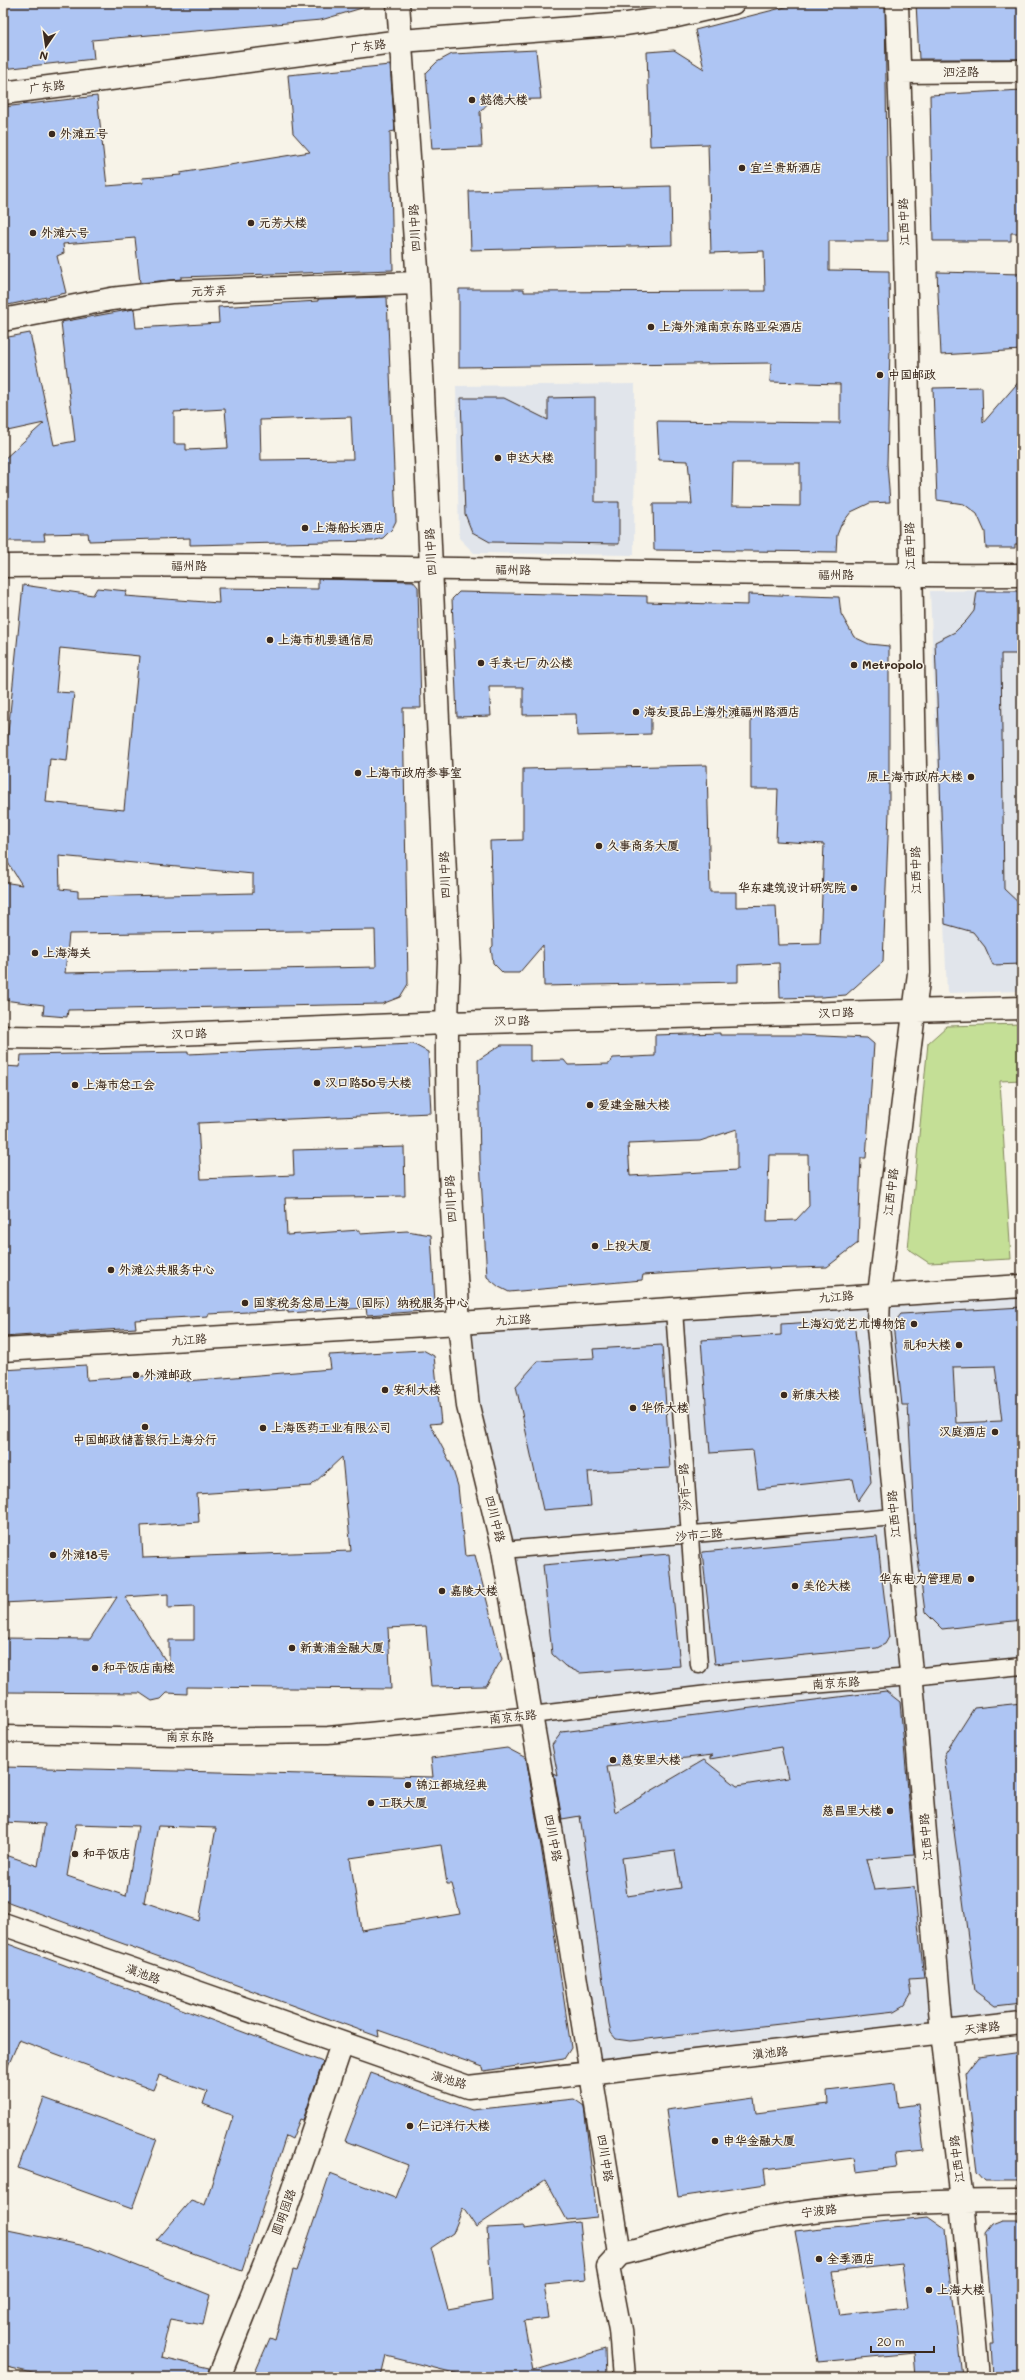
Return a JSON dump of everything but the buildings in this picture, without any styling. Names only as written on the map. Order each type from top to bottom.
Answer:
[{"type":"street","name":"四川中路","points":[[398,3],[418,283],[432,568],[449,961],[446,1023],[452,1208],[459,1323],[468,1406],[503,1550],[591,2072],[620,2254]]},
{"type":"street","name":"广东路","points":[[3,93],[400,41],[626,24],[672,17],[733,3]]},
{"type":"street","name":"江西中路","points":[[897,3],[905,256],[910,576],[919,973],[879,1294],[878,1327],[911,1677],[942,2033],[962,2201],[978,2377]]},
{"type":"street","name":"泗泾路","points":[[900,72],[1022,71]]},
{"type":"street","name":"元芳弄","points":[[3,320],[111,299],[171,292],[418,283]]},
{"type":"street","name":"福州路","points":[[3,566],[266,566],[432,568],[738,575],[1022,575]]},
{"type":"street","name":"汉口路","points":[[3,1037],[78,1038],[446,1023],[1022,1008]]},
{"type":"street","name":"九江路","points":[[3,1350],[674,1310],[879,1294],[1022,1286]]},
{"type":"street","name":"沙市一路","points":[[674,1310],[699,1665]]},
{"type":"street","name":"沙市二路","points":[[503,1550],[689,1536],[895,1517]]},
{"type":"street","name":"南京东路","points":[[3,1734],[177,1737],[328,1735],[531,1716],[724,1692],[911,1677],[1022,1666]]},
{"type":"street","name":"滇池路","points":[[3,1924],[468,2087],[942,2033]]},
{"type":"street","name":"天津路","points":[[942,2033],[1022,2023]]},
{"type":"street","name":"圆明园路","points":[[219,2377],[280,2225],[342,2044]]},
{"type":"street","name":"宁波路","points":[[620,2254],[752,2220],[888,2203],[1022,2201]]},
{"type":"street","points":[[620,2254],[608,2267],[620,2330],[624,2377]]},
{"type":"shaded area","points":[[635,384],[634,555],[474,553],[459,538],[456,386]]},
{"type":"shaded area","name":"原上海市政府大楼","points":[[1022,590],[1022,991],[947,993],[930,591]]},
{"type":"shaded area","points":[[1022,1285],[1022,2023],[591,2072],[459,1323]]},
{"type":"green space","points":[[1022,1024],[1022,1080],[1000,1081],[1011,1259],[929,1263],[908,1249],[928,1043],[947,1026]]},
{"type":"place","name":"懿德大楼","points":[[472,100]]},
{"type":"place","name":"外滩五号","points":[[52,134]]},
{"type":"place","name":"宜兰贵斯酒店","points":[[742,168]]},
{"type":"place","name":"元芳大楼","points":[[251,223]]},
{"type":"place","name":"外滩六号","points":[[33,233]]},
{"type":"place","name":"上海外滩南京东路亚朵酒店","points":[[651,327]]},
{"type":"place","name":"中国邮政","points":[[880,375]]},
{"type":"place","name":"申达大楼","points":[[498,458]]},
{"type":"place","name":"上海船长酒店","points":[[305,528]]},
{"type":"place","name":"上海市机要通信局","points":[[270,640]]},
{"type":"place","name":"手表七厂办公楼","points":[[481,663]]},
{"type":"place","name":"Metropolo","points":[[854,665]]},
{"type":"place","name":"海友良品上海外滩福州路酒店","points":[[636,712]]},
{"type":"place","name":"上海市政府参事室","points":[[358,773]]},
{"type":"place","name":"原上海市政府大楼","points":[[971,777]]},
{"type":"place","name":"久事商务大厦","points":[[599,846]]},
{"type":"place","name":"华东建筑设计研究院","points":[[854,888]]},
{"type":"place","name":"上海海关","points":[[35,953]]},
{"type":"place","name":"汉口路50号大楼","points":[[317,1083]]},
{"type":"place","name":"上海市总工会","points":[[75,1085]]},
{"type":"place","name":"爱建金融大楼","points":[[590,1105]]},
{"type":"place","name":"上投大厦","points":[[595,1246]]},
{"type":"place","name":"外滩公共服务中心","points":[[111,1270]]},
{"type":"place","name":"国家税务总局上海（国际）纳税服务中心","points":[[245,1303]]},
{"type":"place","name":"上海幻觉艺术博物馆","points":[[914,1324]]},
{"type":"place","name":"礼和大楼","points":[[959,1345]]},
{"type":"place","name":"外滩邮政","points":[[136,1375]]},
{"type":"place","name":"安利大楼","points":[[385,1390]]},
{"type":"place","name":"新康大楼","points":[[784,1395]]},
{"type":"place","name":"华侨大楼","points":[[633,1408]]},
{"type":"place","name":"中国邮政储蓄银行上海分行","points":[[145,1427]]},
{"type":"place","name":"上海医药工业有限公司","points":[[263,1428]]},
{"type":"place","name":"汉庭酒店","points":[[995,1432]]},
{"type":"place","name":"外滩18号","points":[[53,1555]]},
{"type":"place","name":"华东电力管理局","points":[[971,1579]]},
{"type":"place","name":"美伦大楼","points":[[795,1586]]},
{"type":"place","name":"嘉陵大楼","points":[[442,1591]]},
{"type":"place","name":"新黄浦金融大厦","points":[[292,1648]]},
{"type":"place","name":"和平饭店南楼","points":[[95,1668]]},
{"type":"place","name":"慈安里大楼","points":[[613,1760]]},
{"type":"place","name":"锦江都城经典","points":[[408,1785]]},
{"type":"place","name":"工联大厦","points":[[371,1803]]},
{"type":"place","name":"慈昌里大楼","points":[[890,1811]]},
{"type":"place","name":"和平饭店","points":[[75,1854]]},
{"type":"place","name":"仁记洋行大楼","points":[[410,2126]]},
{"type":"place","name":"申华金融大厦","points":[[715,2141]]},
{"type":"place","name":"全季酒店","points":[[819,2259]]},
{"type":"place","name":"上海大楼","points":[[929,2290]]}]
